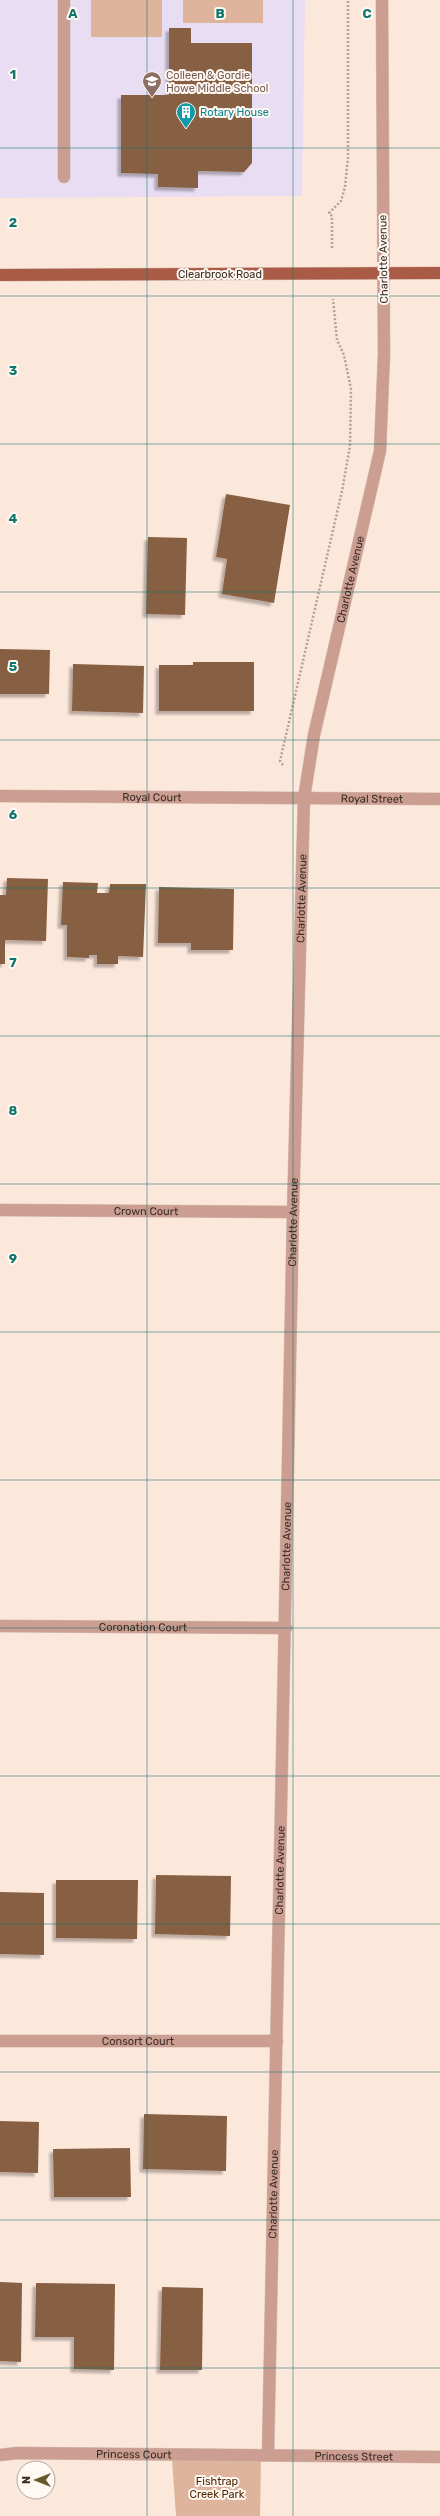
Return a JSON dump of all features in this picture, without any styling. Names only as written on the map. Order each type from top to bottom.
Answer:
[{"type":"main road","name":"Clearbrook Road","points":[[0,275],[383,272],[440,273]]},
{"type":"street","points":[[64,0],[64,177]]},
{"type":"street","name":"Charlotte Avenue","points":[[268,2454],[286,1628],[293,1212],[304,798],[314,735],[380,451],[384,354],[382,0]]},
{"type":"street","name":"Royal Court","points":[[0,796],[304,798]]},
{"type":"street","name":"Royal Street","points":[[304,798],[440,799]]},
{"type":"street","name":"Crown Court","points":[[0,1210],[293,1212]]},
{"type":"street","name":"Coronation Court","points":[[0,1626],[286,1628]]},
{"type":"street","name":"Consort Court","points":[[0,2041],[277,2041]]},
{"type":"street","name":"Princess Court","points":[[0,2455],[17,2453],[268,2454]]},
{"type":"street","name":"Princess Street","points":[[268,2454],[440,2457]]},
{"type":"path","points":[[332,216],[329,213],[341,202],[345,187],[348,157],[348,0]]},
{"type":"path","points":[[280,761],[342,491],[350,446],[351,389],[344,355],[335,333]]},
{"type":"shaded area","name":"Colleen & Gordie Howe Middle School","points":[[0,0],[305,0],[302,196],[0,198]]},
{"type":"green space","points":[[91,0],[162,0],[162,37],[91,37]]},
{"type":"green space","points":[[183,0],[263,0],[263,23],[183,23]]},
{"type":"green space","name":"Fishtrap Creek Park","points":[[261,2457],[260,2516],[176,2516],[172,2459]]},
{"type":"building","name":"Rotary House","points":[[169,28],[191,28],[191,43],[252,43],[252,163],[244,172],[198,171],[198,188],[158,187],[158,174],[121,173],[121,95],[169,95]]},
{"type":"building","points":[[226,494],[290,505],[274,603],[222,594],[227,559],[216,557]]},
{"type":"building","points":[[148,537],[187,538],[185,615],[146,614]]},
{"type":"building","points":[[0,649],[50,650],[49,694],[0,694]]},
{"type":"building","points":[[193,662],[254,662],[254,711],[159,711],[159,665],[193,665]]},
{"type":"building","points":[[73,664],[144,666],[143,713],[72,711]]},
{"type":"building","points":[[7,878],[48,879],[46,941],[5,940],[5,964],[0,964],[0,895],[6,895]]},
{"type":"building","points":[[63,882],[98,883],[97,893],[109,893],[110,884],[146,884],[143,957],[118,956],[118,964],[97,964],[97,955],[89,955],[89,958],[67,957],[67,925],[61,925]]},
{"type":"building","points":[[159,887],[234,889],[233,950],[191,950],[191,943],[158,943]]},
{"type":"building","points":[[156,1875],[231,1876],[230,1936],[155,1934]]},
{"type":"building","points":[[56,1880],[138,1880],[137,1939],[56,1938]]},
{"type":"building","points":[[0,1892],[44,1893],[44,1955],[0,1954]]},
{"type":"building","points":[[144,2114],[227,2116],[226,2171],[143,2169]]},
{"type":"building","points":[[0,2121],[39,2122],[38,2173],[0,2172]]},
{"type":"building","points":[[130,2148],[131,2197],[54,2197],[53,2149]]},
{"type":"building","points":[[0,2282],[22,2283],[21,2362],[0,2361]]},
{"type":"building","points":[[36,2283],[115,2284],[114,2370],[74,2369],[74,2337],[35,2337]]},
{"type":"building","points":[[162,2287],[203,2288],[202,2370],[160,2370]]},
{"type":"place","name":"Colleen & Gordie Howe Middle School","points":[[152,98]]},
{"type":"place","name":"Rotary House","points":[[186,129]]}]
